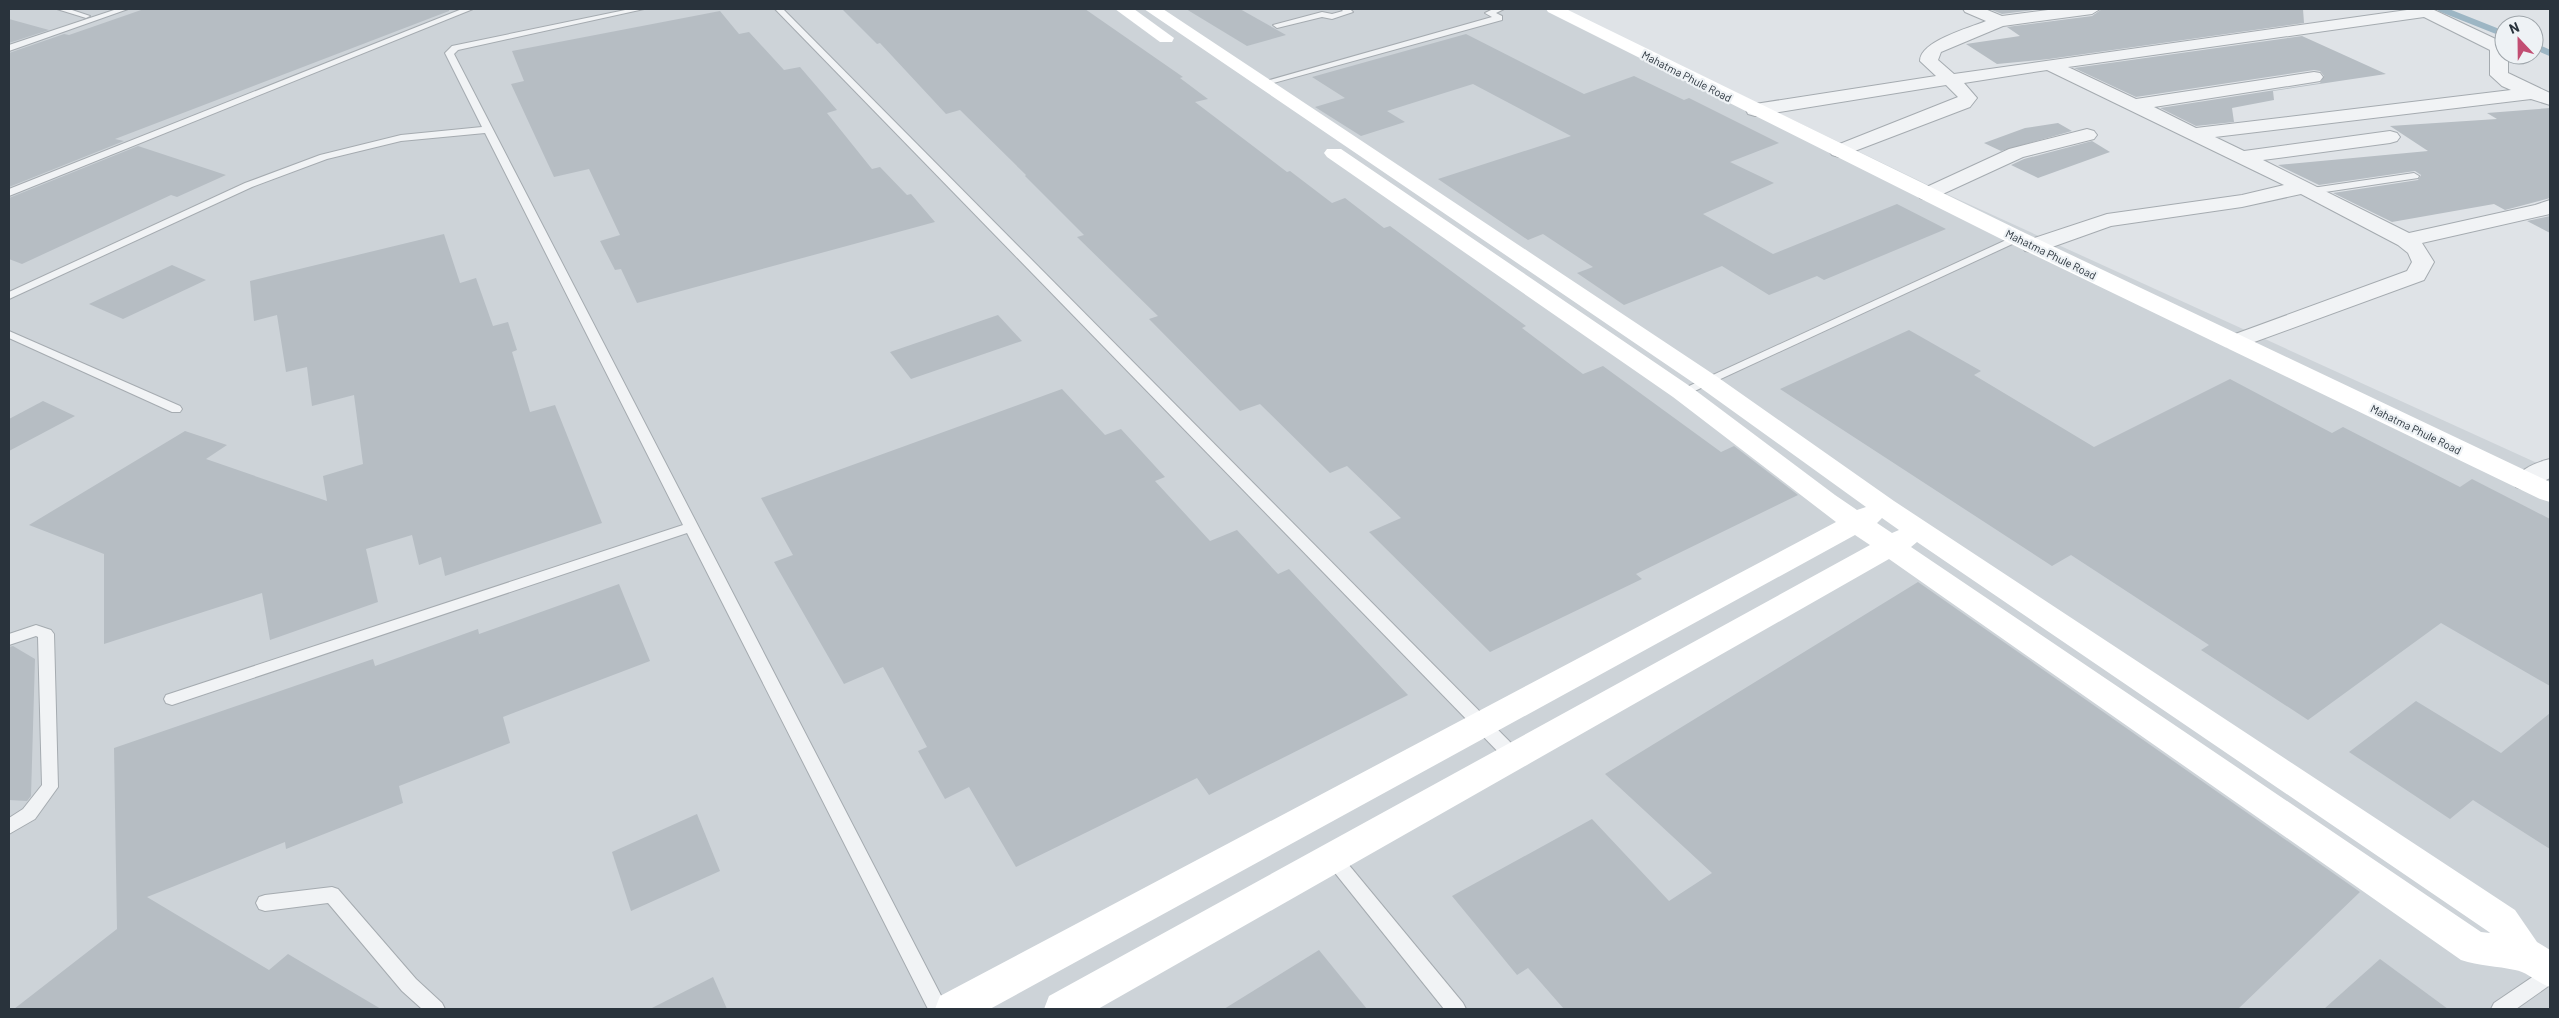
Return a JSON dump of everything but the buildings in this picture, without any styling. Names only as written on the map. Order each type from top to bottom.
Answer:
[{"type":"street","points":[[1123,9],[1392,181],[1695,386],[1920,530],[2502,921],[2542,966]]},
{"type":"street","points":[[1152,9],[1263,83],[1392,181]]},
{"type":"street","name":"Mahatma Phule Road","points":[[1554,9],[1926,194],[2550,493]]},
{"type":"street","points":[[1971,9],[2000,21]]},
{"type":"street","points":[[1839,151],[1963,104],[1968,98],[1965,92],[1929,61],[1929,56],[1934,48],[2000,21],[2092,9]]},
{"type":"street","points":[[1755,110],[1948,79],[2423,10],[2496,46],[2499,50],[2499,75],[2508,82],[2550,100]]},
{"type":"street","points":[[2049,64],[2307,189],[2406,240],[2418,250],[2423,262],[2416,275],[2234,342]]},
{"type":"street","points":[[2133,105],[2314,77]]},
{"type":"street","points":[[2193,134],[2532,93]]},
{"type":"street","points":[[1926,194],[2016,153],[2086,136]]},
{"type":"street","points":[[2240,157],[2390,137]]},
{"type":"street","points":[[2025,242],[2107,220],[2242,201],[2307,189]]},
{"type":"street","points":[[2406,240],[2550,206]]},
{"type":"street","points":[[1695,386],[1825,501],[2474,948],[2542,966]]},
{"type":"street","points":[[2526,481],[2550,467]]},
{"type":"street","points":[[954,1009],[1884,507]]},
{"type":"street","points":[[1063,1009],[1920,530]]},
{"type":"lane","points":[[61,9],[86,16]]},
{"type":"lane","points":[[9,48],[124,9]]},
{"type":"lane","points":[[11,191],[469,9]]},
{"type":"lane","points":[[640,9],[450,51],[450,55],[938,1009]]},
{"type":"lane","points":[[779,9],[1514,757]]},
{"type":"lane","points":[[1277,25],[1322,14],[1332,17],[1349,12],[1345,9]]},
{"type":"lane","points":[[1263,83],[1499,18],[1489,13],[1500,9]]},
{"type":"lane","points":[[9,296],[258,179],[315,158],[388,139],[452,131],[488,130]]},
{"type":"lane","points":[[2307,189],[2414,176]]},
{"type":"lane","points":[[1695,386],[2025,242]]},
{"type":"lane","points":[[9,334],[176,409]]},
{"type":"lane","points":[[172,699],[691,527]]},
{"type":"lane","points":[[9,640],[36,630],[46,634],[50,787],[29,814],[9,827]]},
{"type":"lane","points":[[1333,858],[1456,1009]]},
{"type":"lane","points":[[265,903],[332,895],[409,985],[435,1009]]},
{"type":"lane","points":[[2501,1009],[2542,966]]},
{"type":"shaded area","points":[[9,9],[1562,9],[1951,196],[2550,469],[2550,1009],[9,1009]]},
{"type":"waterway","points":[[2441,9],[2494,30]]},
{"type":"waterway","points":[[2544,50],[2550,53]]}]
